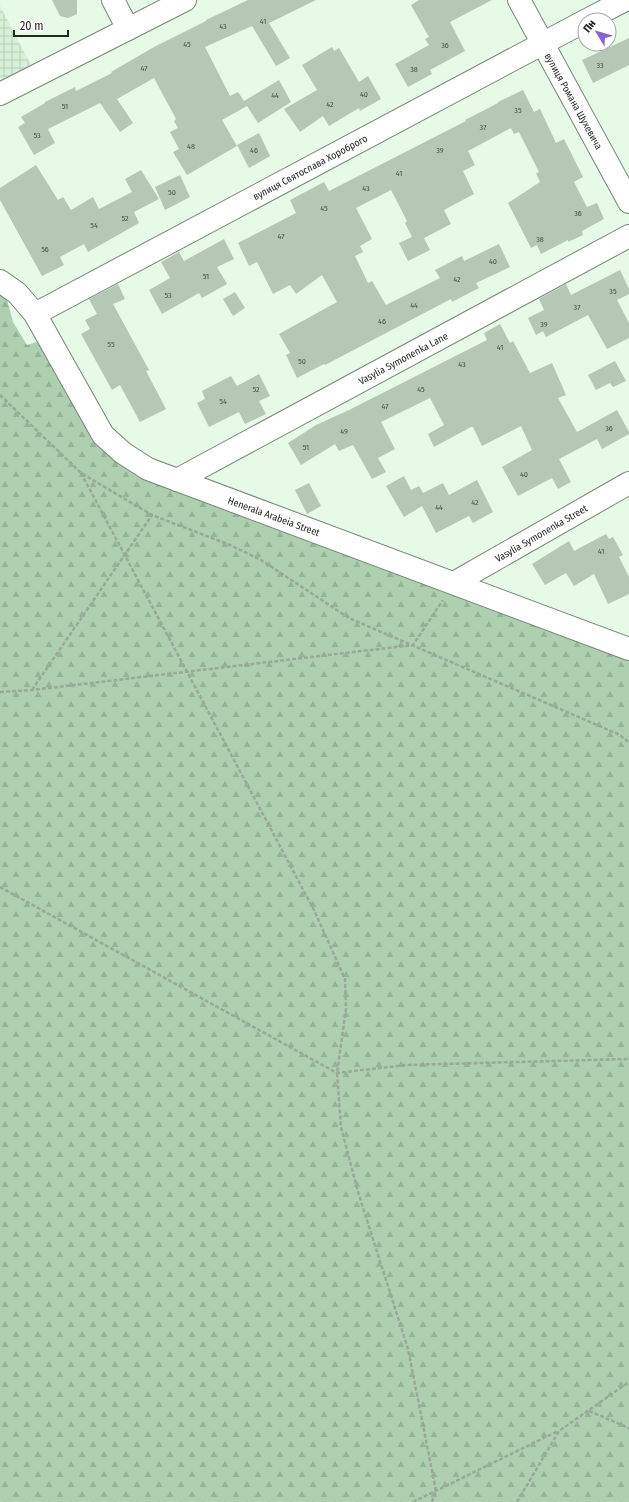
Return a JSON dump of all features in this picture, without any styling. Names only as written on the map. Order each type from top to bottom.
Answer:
[{"type":"street","points":[[113,0],[128,29]]},
{"type":"street","points":[[0,94],[185,0]]},
{"type":"street","name":"вулиця Романа Шухевича","points":[[519,0],[629,202]]},
{"type":"street","name":"вулиця Святослава Хороброго","points":[[602,12],[625,0]]},
{"type":"street","name":"вулиця Святослава Хороброго","points":[[35,314],[577,25]]},
{"type":"street","name":"Vasylia Symonenka Lane","points":[[177,480],[629,236]]},
{"type":"street","name":"Henerala Arabeia Street","points":[[0,281],[17,293],[35,314],[103,435],[123,453],[148,469],[629,649]]},
{"type":"street","name":"Vasylia Symonenka Street","points":[[454,583],[629,483]]},
{"type":"path","points":[[0,395],[80,473],[152,515],[261,560],[349,618],[618,734],[629,742]]},
{"type":"path","points":[[80,473],[314,910],[345,979],[346,1009],[337,1073],[341,1127],[358,1192],[408,1349],[436,1491],[432,1502]]},
{"type":"path","points":[[32,690],[152,515]]},
{"type":"path","points":[[0,692],[32,690],[187,673],[413,645],[454,583]]},
{"type":"path","points":[[0,887],[337,1073],[406,1065],[629,1059]]},
{"type":"path","points":[[413,1502],[559,1431],[629,1382]]},
{"type":"path","points":[[589,1411],[629,1428]]},
{"type":"path","points":[[517,1502],[559,1431]]},
{"type":"shaded area","points":[[0,6],[32,67],[0,83]]},
{"type":"green space","points":[[0,285],[4,288],[13,322],[27,345],[43,340],[123,453],[629,649],[629,1502],[0,1502]]},
{"type":"building","points":[[52,0],[77,0],[77,14],[68,18],[60,16]]},
{"type":"building","points":[[248,0],[316,0],[269,23],[290,58],[276,66],[252,26],[205,47],[230,96],[238,92],[244,101],[279,80],[291,102],[258,123],[247,106],[222,120],[237,146],[187,175],[173,152],[179,149],[170,132],[178,128],[174,121],[176,119],[154,78],[117,99],[133,123],[120,132],[100,103],[48,129],[55,143],[34,155],[18,127],[25,123],[21,117],[45,102],[75,87],[76,91],[112,73],[111,72],[154,47]]},
{"type":"building","points":[[419,0],[492,0],[450,22],[465,51],[430,70],[432,74],[408,87],[395,64],[429,45],[425,39],[429,37],[411,5]]},
{"type":"building","points":[[629,38],[629,65],[593,83],[582,60],[599,52],[617,52],[617,44]]},
{"type":"building","points":[[332,47],[334,51],[339,48],[359,82],[368,76],[381,99],[360,111],[359,108],[329,126],[323,116],[300,132],[284,109],[317,90],[302,65]]},
{"type":"building","points":[[523,90],[534,112],[540,109],[556,143],[564,139],[583,177],[574,182],[587,207],[597,203],[604,219],[582,231],[583,235],[568,242],[568,240],[541,254],[537,245],[531,248],[508,203],[540,182],[536,173],[539,172],[519,132],[514,134],[511,128],[468,151],[475,165],[463,171],[474,194],[444,210],[451,224],[424,238],[430,250],[408,261],[399,243],[412,237],[405,223],[407,221],[391,190],[356,208],[372,239],[360,246],[363,252],[355,256],[368,283],[372,281],[386,305],[440,278],[435,270],[462,256],[464,261],[499,244],[510,267],[476,283],[479,288],[452,302],[451,299],[325,365],[324,364],[297,378],[286,355],[290,353],[279,334],[337,302],[322,275],[296,294],[290,285],[273,294],[257,262],[249,266],[238,243],[296,213],[290,200],[324,182],[329,191]]},
{"type":"building","points":[[259,133],[270,156],[249,168],[237,145]]},
{"type":"building","points":[[36,165],[58,200],[63,197],[71,210],[93,197],[99,209],[132,192],[125,179],[141,170],[159,199],[134,212],[139,223],[88,252],[84,244],[60,257],[64,265],[42,276],[0,200],[0,188]]},
{"type":"building","points":[[180,175],[190,197],[165,210],[155,187]]},
{"type":"building","points":[[224,239],[234,259],[217,267],[227,284],[202,298],[199,293],[162,314],[149,290],[170,278],[161,262],[179,252],[184,261]]},
{"type":"building","points":[[620,270],[629,289],[629,294],[617,300],[629,323],[629,338],[607,349],[588,315],[546,337],[543,331],[536,335],[528,318],[544,310],[539,299],[566,284],[571,295]]},
{"type":"building","points":[[118,284],[125,299],[113,304],[149,370],[146,371],[166,409],[140,422],[120,385],[112,390],[81,334],[90,329],[85,320],[97,314],[89,299]]},
{"type":"building","points":[[235,292],[245,308],[233,316],[223,299]]},
{"type":"building","points":[[500,324],[510,343],[513,341],[530,373],[552,363],[566,395],[558,398],[577,432],[617,410],[629,432],[629,434],[602,449],[597,439],[559,459],[571,482],[558,489],[552,478],[518,496],[502,467],[532,450],[521,426],[482,446],[473,427],[471,427],[434,447],[428,434],[444,425],[430,398],[381,422],[395,449],[378,458],[386,472],[372,479],[353,445],[339,451],[335,444],[301,465],[288,443],[316,425],[349,410],[487,340],[484,333]]},
{"type":"building","points":[[615,361],[626,381],[613,387],[610,383],[596,390],[588,375]]},
{"type":"building","points":[[259,374],[270,396],[259,401],[266,414],[245,424],[239,412],[209,427],[197,403],[205,399],[202,391],[231,376],[237,386]]},
{"type":"building","points":[[404,476],[411,490],[419,486],[423,493],[443,483],[449,495],[477,480],[493,512],[473,523],[469,516],[436,533],[422,506],[404,517],[386,486]]},
{"type":"building","points":[[309,483],[321,506],[307,514],[295,490]]},
{"type":"building","points":[[606,534],[609,539],[613,537],[623,555],[619,557],[629,577],[629,594],[608,604],[594,574],[574,586],[566,573],[545,585],[532,564],[569,541],[574,551]]}]
